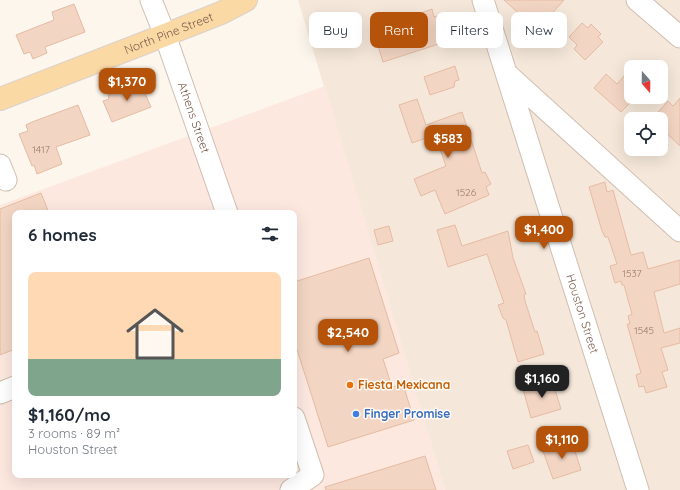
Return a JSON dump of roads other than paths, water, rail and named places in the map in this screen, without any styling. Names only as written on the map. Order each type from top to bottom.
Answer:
[{"type":"main road","name":"North Pine Street","points":[[0,99],[221,13],[246,0]]},
{"type":"street","name":"Athens Street","points":[[151,0],[165,35],[226,210]]},
{"type":"street","name":"Houston Street","points":[[483,0],[585,327],[638,490]]},
{"type":"street","points":[[637,0],[680,37]]},
{"type":"street","points":[[506,73],[680,231]]},
{"type":"street","points":[[0,393],[12,388]]},
{"type":"street","points":[[291,490],[313,475],[297,427]]},
{"type":"place","name":"Fiesta Mexicana","points":[[350,385]]},
{"type":"place","name":"Finger Promise","points":[[356,414]]}]
